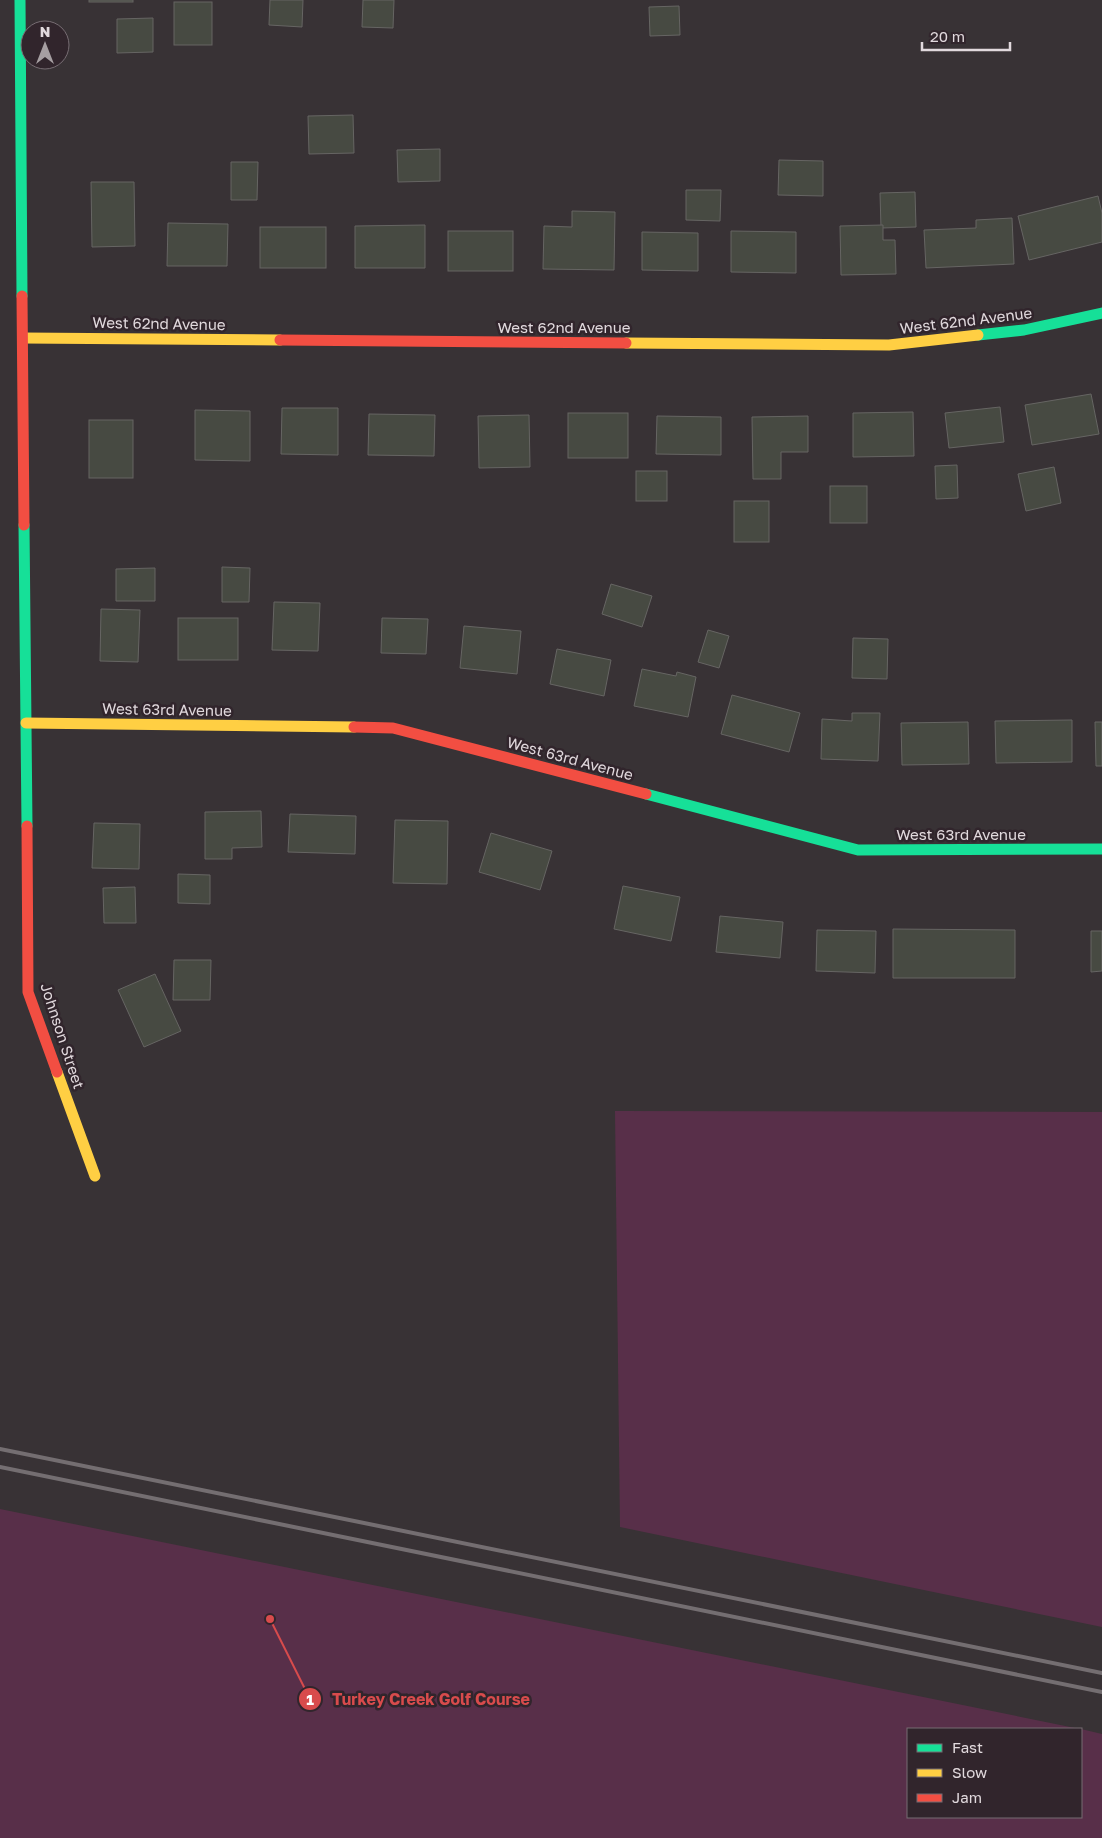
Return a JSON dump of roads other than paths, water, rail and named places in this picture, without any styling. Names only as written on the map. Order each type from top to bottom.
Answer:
[{"type":"street","name":"Johnson Street","points":[[20,0],[28,992],[95,1176]]},
{"type":"street","name":"West 62nd Avenue","points":[[23,338],[889,345],[1024,330],[1102,313]]},
{"type":"street","name":"West 63rd Avenue","points":[[26,724],[392,728],[858,850],[1102,850]]},
{"type":"railway","points":[[0,1449],[1102,1673]]},
{"type":"railway","points":[[0,1467],[1102,1692]]},
{"type":"place","name":"Turkey Creek Golf Course","points":[[270,1619]]}]
